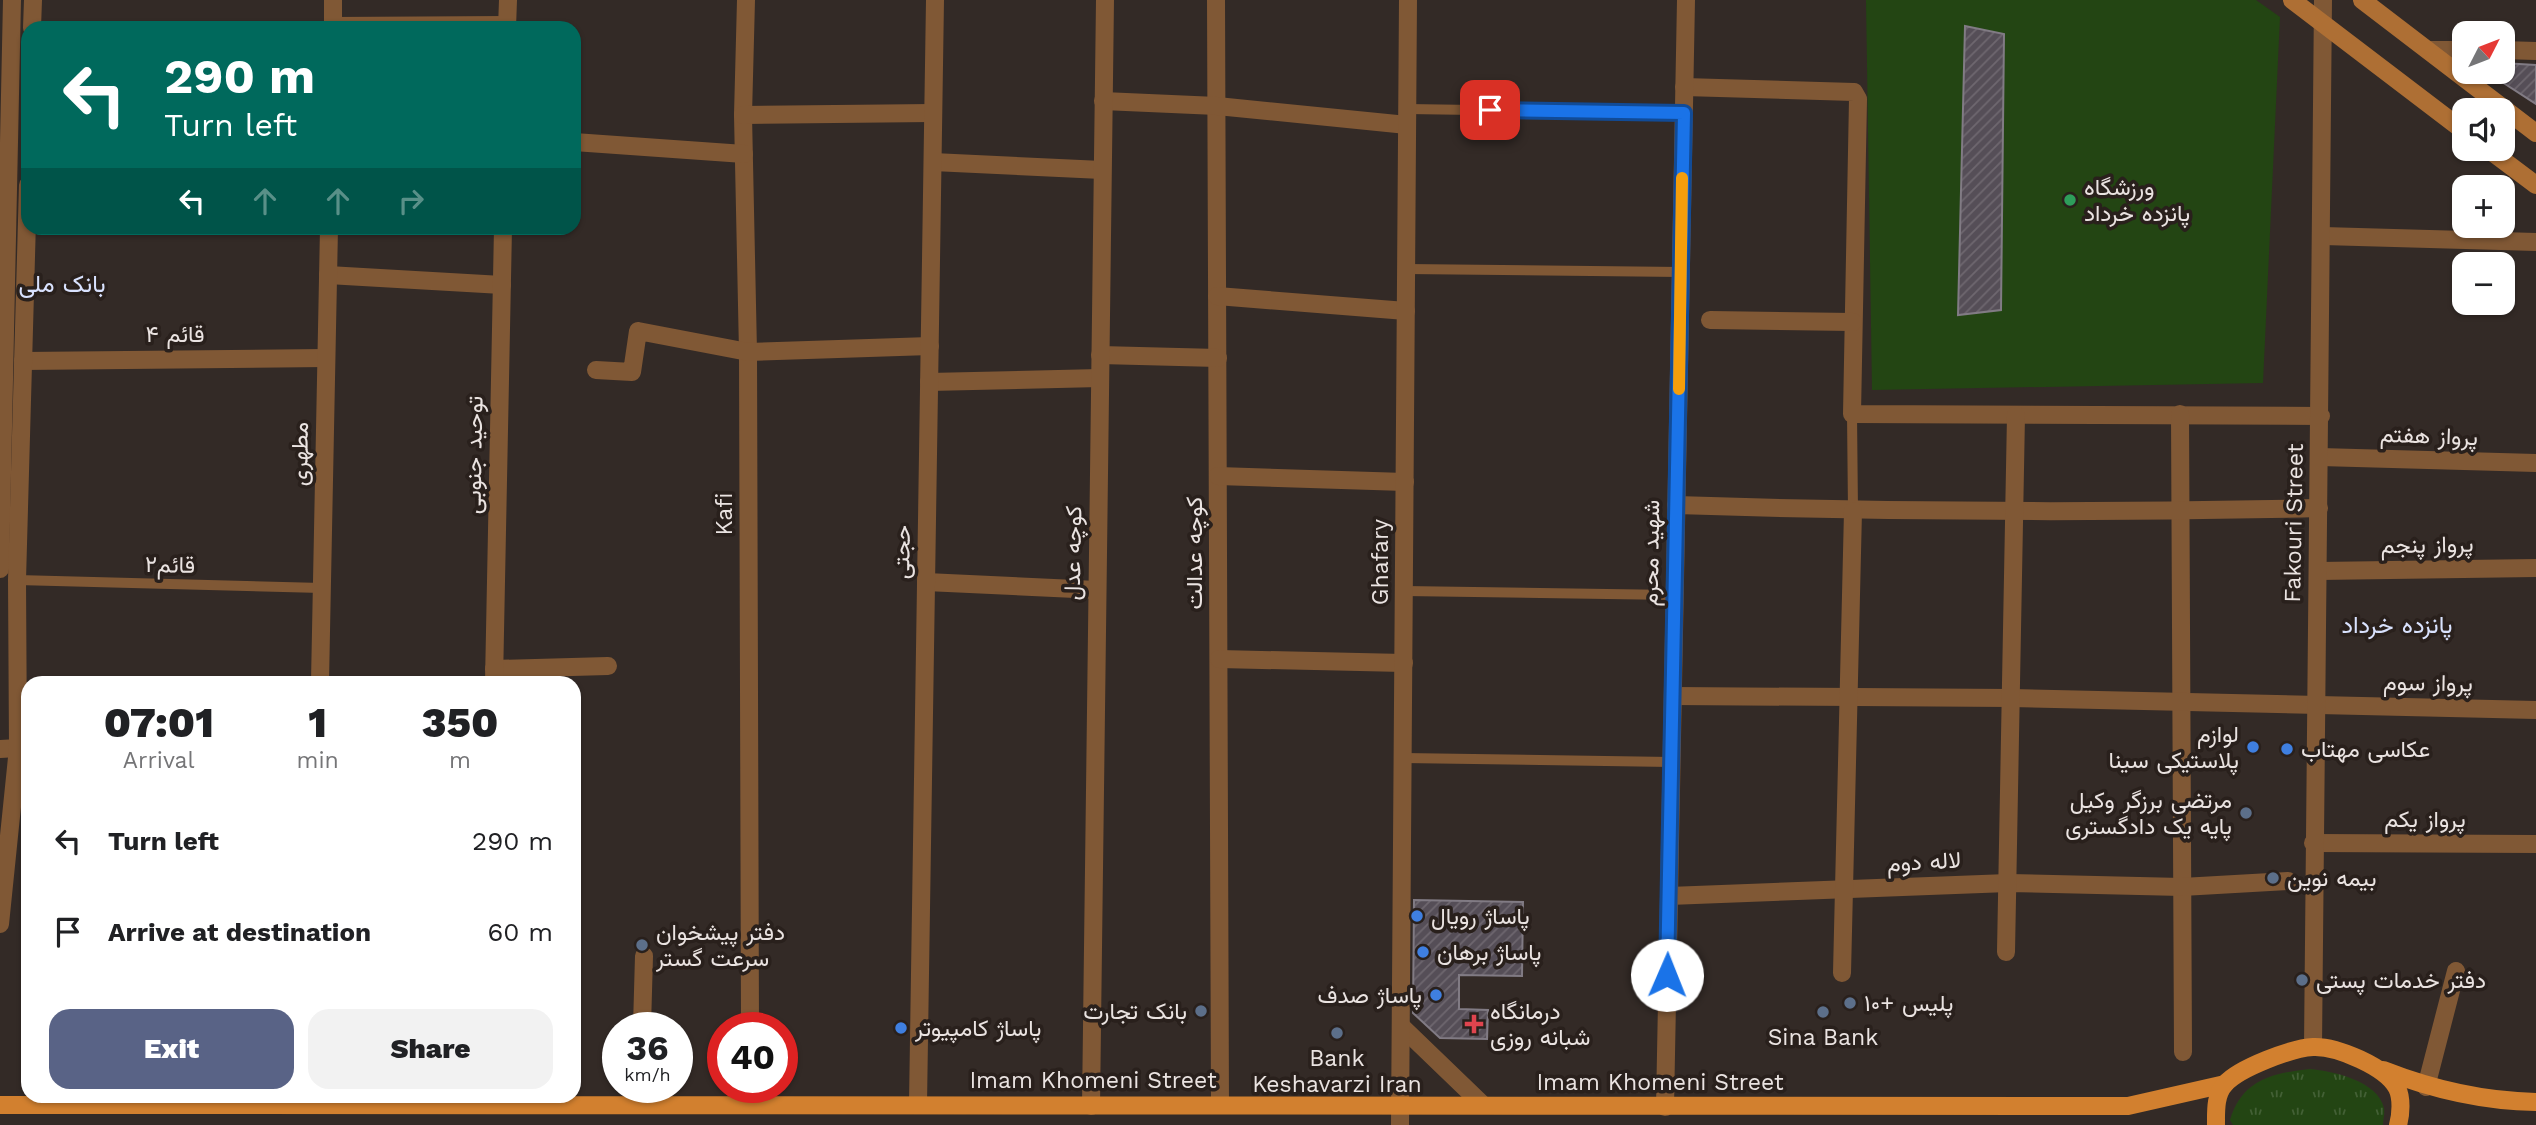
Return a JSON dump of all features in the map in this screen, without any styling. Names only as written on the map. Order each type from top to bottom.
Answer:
[{"type":"main road","points":[[2292,0],[2452,122]]},
{"type":"main road","points":[[2362,0],[2536,133]]},
{"type":"main road","points":[[2504,161],[2536,185]]},
{"type":"main road","points":[[2313,1047],[2353,1057],[2426,1087],[2492,1101],[2536,1102]]},
{"type":"main road","name":"Imam Khomeni Street","points":[[578,1103],[2128,1106],[2225,1084],[2255,1065],[2313,1047]]},
{"type":"main road","points":[[2378,1068],[2397,1088],[2401,1112],[2398,1125]]},
{"type":"main road","points":[[2216,1125],[2218,1096],[2225,1084]]},
{"type":"main road","name":"Imam Khomeni Street","points":[[0,1105],[156,1103]]},
{"type":"street","points":[[0,569],[4,147],[12,0]]},
{"type":"street","points":[[32,21],[33,0]]},
{"type":"street","points":[[333,0],[333,21]]},
{"type":"street","points":[[507,21],[508,0]]},
{"type":"street","name":"Kafi","points":[[746,0],[743,115],[748,352],[750,1012]]},
{"type":"street","name":"حجتی","points":[[918,1104],[935,0]]},
{"type":"street","name":"کوچه عدل","points":[[1091,1106],[1105,0]]},
{"type":"street","name":"کوچه عدالت","points":[[1216,0],[1220,1105]]},
{"type":"street","name":"Ghafary","points":[[1401,1125],[1408,0]]},
{"type":"street","name":"شهید محرم","points":[[1665,1107],[1686,0]]},
{"type":"street","name":"Fakouri Street","points":[[2313,1047],[2313,844],[2318,705],[2323,236],[2323,0]]},
{"type":"street","points":[[2430,50],[2452,50]]},
{"type":"street","points":[[2515,50],[2536,51]]},
{"type":"street","points":[[1684,87],[1854,92],[1858,99],[1852,414],[2321,416]]},
{"type":"street","points":[[1103,101],[1407,117]]},
{"type":"street","points":[[743,115],[932,113]]},
{"type":"street","points":[[581,142],[744,154]]},
{"type":"street","points":[[933,162],[1102,170]]},
{"type":"street","points":[[0,924],[17,580],[27,235]]},
{"type":"street","name":"مطهری","points":[[320,676],[329,235]]},
{"type":"street","name":"توحید جنوبی","points":[[494,676],[503,235]]},
{"type":"street","points":[[2323,236],[2536,242]]},
{"type":"street","points":[[328,275],[502,285]]},
{"type":"street","points":[[1217,296],[1406,312]]},
{"type":"street","points":[[1710,320],[1853,323]]},
{"type":"street","points":[[596,370],[632,372],[638,331],[748,352],[930,346]]},
{"type":"street","points":[[1100,355],[1218,358]]},
{"type":"street","name":"قائم ۴","points":[[23,361],[326,358]]},
{"type":"street","points":[[929,382],[1100,378]]},
{"type":"street","points":[[2180,414],[2183,1052]]},
{"type":"street","points":[[2006,952],[2016,415]]},
{"type":"street","name":"پرواز هفتم","points":[[2320,457],[2536,463]]},
{"type":"street","points":[[1218,476],[1405,482]]},
{"type":"street","points":[[1676,505],[1853,511],[2180,512],[2319,508]]},
{"type":"street","points":[[1842,972],[1853,511]]},
{"type":"street","name":"پرواز پنجم","points":[[2318,571],[2536,568]]},
{"type":"street","points":[[926,582],[1097,590]]},
{"type":"street","points":[[1219,659],[1404,663]]},
{"type":"street","points":[[494,676],[608,666]]},
{"type":"street","name":"پرواز سوم","points":[[1673,696],[2011,698],[2181,704],[2536,710]]},
{"type":"street","name":"پرواز یکم","points":[[2313,844],[2536,844]]},
{"type":"street","name":"لاله دوم","points":[[1669,896],[2008,883],[2182,887],[2288,881]]},
{"type":"street","points":[[642,1012],[644,956]]},
{"type":"street","points":[[2426,1087],[2456,971]]},
{"type":"street","points":[[1401,1026],[1483,1105]]},
{"type":"lane","points":[[1407,117],[1684,113]]},
{"type":"lane","points":[[1406,269],[1681,272]]},
{"type":"lane","points":[[1852,414],[1853,511]]},
{"type":"lane","name":"قائم۲","points":[[17,580],[322,588]]},
{"type":"lane","points":[[1404,591],[1674,595]]},
{"type":"lane","points":[[1403,758],[1671,762]]},
{"type":"green space","name":"ورزشگاه پانزده خرداد","points":[[1866,0],[2256,0],[2280,17],[2263,383],[1872,390]]},
{"type":"green space","points":[[2310,1069],[2342,1075],[2364,1084],[2380,1099],[2384,1108],[2383,1125],[2233,1125],[2230,1120],[2235,1106],[2251,1087],[2271,1076]]},
{"type":"building","points":[[1965,26],[2004,34],[2001,310],[1958,315]]},
{"type":"building","points":[[2515,64],[2536,65],[2536,104],[2505,84],[2515,84]]},
{"type":"building","points":[[1414,900],[1523,902],[1522,976],[1459,975],[1459,1009],[1488,1010],[1487,1039],[1440,1038],[1413,1013]]},
{"type":"slow traffic","points":[[1679,389],[1682,178]]},
{"type":"place","name":"ورزشگاه پانزده خرداد","points":[[2070,200]]},
{"type":"place","name":"لوازم پلاستیکی سینا","points":[[2253,747]]},
{"type":"place","name":"عکاسی مهتاب","points":[[2287,749]]},
{"type":"place","name":"مرتضی برزگر وکیل پایه یک دادگستری","points":[[2246,813]]},
{"type":"place","name":"بیمه نوین","points":[[2273,878]]},
{"type":"place","name":"پاساژ رویال","points":[[1417,916]]},
{"type":"place","name":"دفتر پیشخوان سرعت گستر","points":[[642,945]]},
{"type":"place","name":"پاساژ برهان","points":[[1423,952]]},
{"type":"place","name":"دفتر خدمات پستی","points":[[2302,980]]},
{"type":"place","name":"پاساژ صدف","points":[[1436,995]]},
{"type":"place","name":"پلیس +۱۰","points":[[1850,1003]]},
{"type":"place","name":"بانک تجارت","points":[[1201,1011]]},
{"type":"place","name":"Sina Bank","points":[[1823,1012]]},
{"type":"place","name":"درمانگاه شبانه روزی","points":[[1474,1024]]},
{"type":"place","name":"پاساژ کامپیوتر","points":[[901,1028]]},
{"type":"place","name":"Bank Keshavarzi Iran","points":[[1337,1033]]},
{"type":"district","name":"بانک ملی","points":[[62,284]]},
{"type":"district","name":"پانزده خرداد","points":[[2397,625]]},
{"type":"route","points":[[1490,110],[1684,113],[1667,975]]}]
